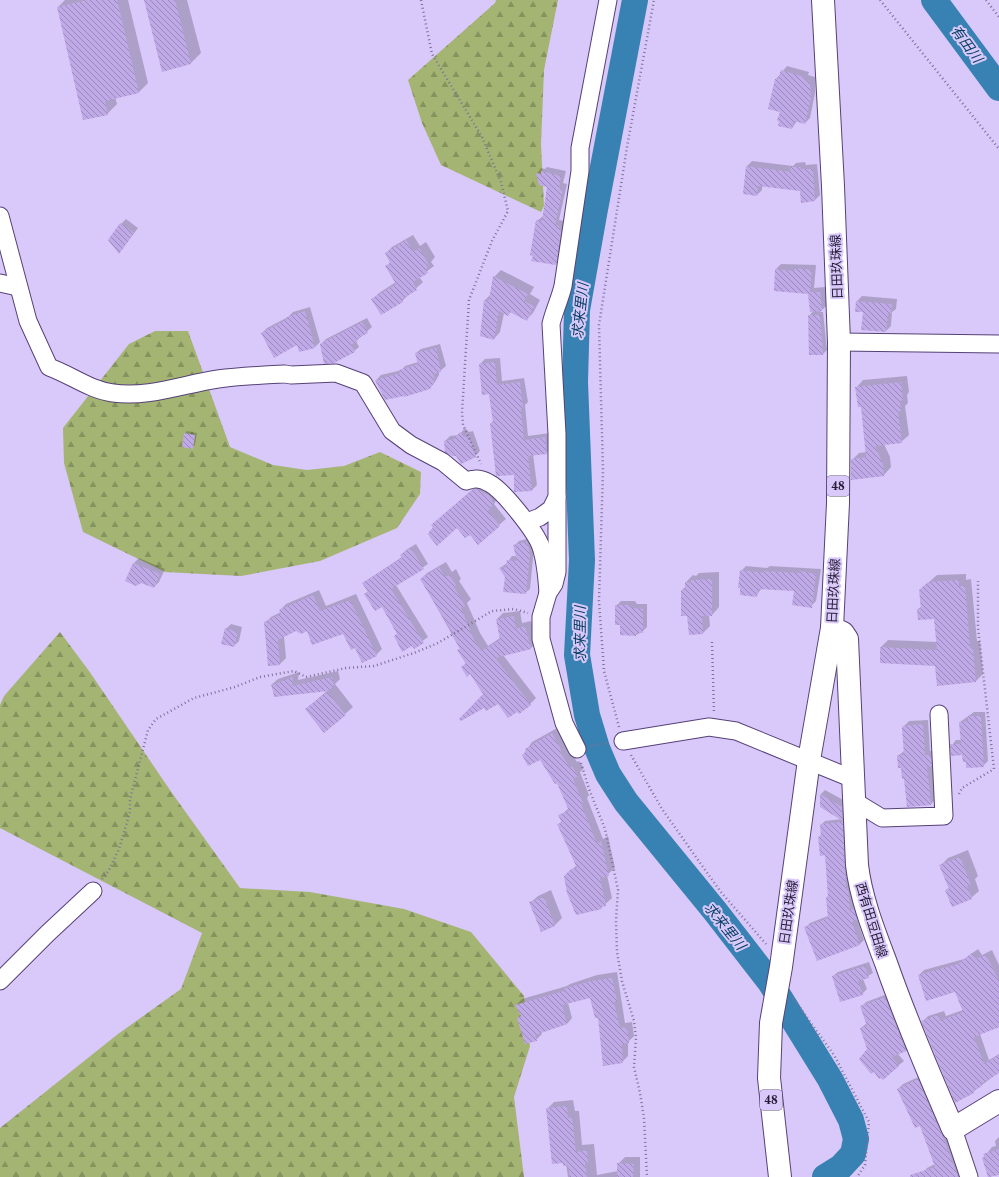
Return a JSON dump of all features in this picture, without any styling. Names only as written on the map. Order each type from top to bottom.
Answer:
[{"type":"main road","name":"日田玖珠線","points":[[780,1177],[769,1078],[775,958],[832,628],[838,503],[838,342],[833,186],[823,0]]},
{"type":"main road","name":"西有田豆田線","points":[[832,628],[843,633],[847,640],[857,865],[860,886],[866,910],[909,1026],[953,1129]]},
{"type":"main road","points":[[953,1129],[999,1101]]},
{"type":"street","points":[[581,748],[564,723],[541,639],[541,617],[548,593],[554,584],[557,572],[557,434],[551,324],[554,309],[563,286],[580,171],[580,148],[608,0]]},
{"type":"street","points":[[0,216],[28,321],[49,367],[68,374],[94,389],[114,394],[152,392],[218,379],[285,374],[336,373],[363,383],[392,431],[411,445],[444,462],[466,482],[475,478],[490,483],[527,522],[541,546],[547,572],[548,593]]},
{"type":"street","points":[[0,283],[18,287]]},
{"type":"street","points":[[838,342],[999,344]]},
{"type":"street","points":[[527,522],[540,517],[551,509],[557,497]]},
{"type":"street","points":[[854,801],[882,818],[944,816],[939,714]]},
{"type":"street","points":[[623,741],[674,732],[714,728],[736,731],[853,779]]},
{"type":"street","points":[[0,981],[93,891]]},
{"type":"street","points":[[953,1129],[969,1177]]},
{"type":"path","points":[[421,0],[432,54],[482,137],[501,182],[508,211],[492,241],[469,300],[466,328],[462,412],[463,425],[490,483]]},
{"type":"path","points":[[654,0],[627,147],[599,325],[603,470],[599,601],[604,671],[623,741],[666,816],[720,891],[775,958]]},
{"type":"path","points":[[880,0],[999,149]]},
{"type":"path","points":[[986,0],[999,17]]},
{"type":"path","points":[[944,806],[955,804],[962,788],[994,769],[978,628],[978,581]]},
{"type":"path","points":[[93,891],[109,870],[119,849],[130,812],[130,800],[148,730],[156,719],[194,698],[235,687],[260,677],[294,671],[306,677],[346,668],[374,666],[414,653],[438,643],[492,611],[514,609],[541,617]]},
{"type":"path","points":[[712,642],[714,728]]},
{"type":"path","points":[[623,741],[581,748],[589,789],[605,829],[618,890],[616,920],[617,952],[622,981],[634,1021],[636,1038],[634,1067],[644,1118],[647,1177]]},
{"type":"path","points":[[791,995],[834,1055],[869,1122],[865,1165],[857,1177]]},
{"type":"green space","points":[[496,0],[558,0],[544,70],[541,144],[544,206],[541,212],[441,165],[422,123],[408,80],[495,3]]},
{"type":"green space","points":[[155,331],[188,331],[230,447],[273,465],[307,470],[344,466],[380,452],[421,472],[420,494],[397,528],[320,561],[241,576],[165,572],[83,532],[64,463],[63,428],[129,344]]},
{"type":"green space","points":[[60,632],[89,671],[172,793],[240,888],[310,892],[404,909],[471,932],[524,996],[530,1046],[514,1097],[524,1177],[0,1177],[0,1128],[118,1034],[181,989],[202,933],[0,828],[0,705],[4,696]]},
{"type":"building","points":[[87,0],[117,0],[139,93],[105,101],[108,115],[83,120],[57,7]]},
{"type":"building","points":[[144,0],[175,0],[191,64],[162,72]]},
{"type":"building","points":[[781,70],[805,77],[804,80],[810,82],[811,98],[805,124],[794,121],[792,129],[778,126],[779,122],[777,120],[780,112],[768,109],[775,79],[778,79]]},
{"type":"building","points":[[746,166],[791,172],[790,167],[813,169],[815,201],[801,203],[800,191],[758,186],[757,196],[743,194]]},
{"type":"building","points":[[541,171],[561,176],[559,188],[563,189],[555,225],[559,226],[561,232],[556,265],[531,261],[533,256],[530,255],[536,220],[542,221],[547,187],[539,185],[536,173],[541,174]]},
{"type":"building","points":[[120,223],[134,233],[119,254],[108,240]]},
{"type":"building","points":[[406,240],[413,252],[419,248],[429,265],[426,269],[428,273],[413,282],[417,290],[402,299],[403,302],[381,315],[371,299],[396,284],[385,266],[390,263],[385,253]]},
{"type":"building","points":[[795,268],[812,270],[810,292],[820,292],[822,311],[810,312],[808,294],[774,291],[775,269],[794,271]]},
{"type":"building","points":[[493,276],[528,294],[524,301],[534,306],[527,321],[510,312],[508,316],[499,311],[494,340],[480,336],[484,300],[489,300]]},
{"type":"building","points":[[856,301],[892,304],[891,315],[888,314],[886,332],[861,330],[863,312],[855,312]]},
{"type":"building","points":[[305,311],[315,348],[299,352],[297,345],[274,358],[261,333],[287,319],[287,317]]},
{"type":"building","points":[[808,315],[820,315],[823,355],[809,355]]},
{"type":"building","points":[[362,322],[368,333],[356,339],[358,341],[351,345],[355,352],[334,363],[324,364],[320,344]]},
{"type":"building","points":[[436,348],[441,372],[433,374],[435,380],[430,389],[404,397],[385,400],[375,380],[400,373],[399,370],[418,364],[415,353]]},
{"type":"building","points":[[495,362],[497,385],[520,382],[523,408],[521,409],[524,440],[545,437],[547,454],[528,456],[532,491],[514,492],[514,475],[496,476],[490,423],[493,423],[489,394],[482,395],[479,364]]},
{"type":"building","points":[[901,382],[903,400],[900,401],[901,411],[898,412],[902,443],[875,446],[883,464],[884,476],[851,480],[851,459],[866,457],[861,407],[858,407],[855,387]]},
{"type":"building","points":[[460,432],[464,437],[468,435],[476,457],[461,464],[456,456],[452,456],[445,452],[444,441],[454,439]]},
{"type":"building","points":[[184,433],[195,435],[193,449],[182,447]]},
{"type":"building","points":[[476,489],[490,496],[493,504],[488,511],[500,526],[478,545],[470,535],[465,538],[457,528],[437,546],[429,536],[429,532],[433,528],[431,525],[472,490]]},
{"type":"building","points":[[527,542],[530,554],[526,594],[503,592],[505,577],[499,568],[506,567],[507,560],[517,561],[513,545]]},
{"type":"building","points":[[411,548],[424,569],[391,589],[424,643],[414,649],[412,646],[402,652],[394,636],[397,634],[382,607],[375,611],[364,594],[368,592],[362,583],[402,558],[400,555]]},
{"type":"building","points":[[133,563],[160,574],[154,588],[141,583],[136,586],[125,581]]},
{"type":"building","points":[[439,567],[445,577],[449,575],[456,585],[454,587],[465,606],[461,608],[474,640],[481,651],[500,640],[496,619],[514,616],[516,629],[525,626],[531,649],[495,658],[531,705],[519,714],[517,712],[508,718],[498,704],[486,711],[484,708],[461,721],[459,719],[483,694],[470,674],[467,677],[461,667],[466,664],[457,650],[460,649],[453,634],[420,579]]},
{"type":"building","points":[[740,570],[764,573],[764,571],[800,573],[800,571],[816,574],[812,608],[792,605],[794,591],[758,589],[757,597],[740,595],[740,588],[738,588]]},
{"type":"building","points":[[712,579],[712,616],[702,616],[703,634],[689,635],[687,616],[681,616],[681,590],[685,590],[685,582],[691,583],[691,580]]},
{"type":"building","points":[[959,580],[959,587],[965,585],[970,648],[973,648],[976,682],[937,686],[935,666],[880,663],[880,647],[937,650],[934,619],[918,620],[917,609],[921,609],[919,590],[928,582]]},
{"type":"building","points":[[313,595],[320,611],[350,600],[377,656],[362,663],[355,648],[351,650],[343,634],[312,645],[307,631],[301,634],[296,631],[278,640],[280,665],[268,666],[264,622],[281,614],[279,610]]},
{"type":"building","points":[[615,605],[630,605],[632,608],[643,609],[643,633],[636,633],[636,636],[620,635],[620,625],[615,625]]},
{"type":"building","points":[[225,628],[238,632],[234,647],[221,644]]},
{"type":"building","points":[[293,677],[292,686],[332,677],[334,686],[328,691],[274,697],[272,685]]},
{"type":"building","points":[[327,692],[346,715],[324,733],[305,709]]},
{"type":"building","points":[[968,716],[981,716],[984,767],[966,768],[966,762],[963,762],[962,755],[951,756],[950,744],[961,744],[959,722],[968,721]]},
{"type":"building","points":[[923,724],[925,755],[931,755],[932,766],[927,767],[931,805],[907,807],[904,779],[902,779],[901,768],[898,768],[897,755],[904,755],[902,728],[903,726]]},
{"type":"building","points":[[552,733],[561,750],[560,752],[570,768],[572,766],[578,776],[573,779],[597,844],[601,841],[609,876],[600,878],[606,906],[601,907],[602,909],[576,915],[567,893],[564,876],[571,869],[577,868],[557,824],[562,823],[558,815],[569,811],[557,783],[555,784],[540,760],[528,766],[522,755],[526,752],[525,749]]},
{"type":"building","points":[[820,794],[842,807],[843,821],[820,807]]},
{"type":"building","points":[[843,822],[846,889],[848,888],[850,910],[854,909],[857,920],[852,922],[860,945],[817,961],[804,927],[828,918],[825,855],[820,856],[818,837],[821,836],[820,824]]},
{"type":"building","points":[[960,857],[971,885],[967,886],[972,899],[952,907],[945,890],[949,889],[939,865]]},
{"type":"building","points":[[544,897],[555,926],[541,932],[529,902]]},
{"type":"building","points":[[972,953],[976,959],[986,955],[999,981],[999,1027],[974,1037],[984,1064],[999,1055],[999,1073],[981,1084],[982,1086],[973,1091],[974,1093],[955,1103],[921,1021],[938,1015],[940,1021],[963,1012],[955,992],[926,1001],[918,975],[958,964]]},
{"type":"building","points":[[865,966],[869,978],[858,981],[863,995],[840,1002],[832,976]]},
{"type":"building","points":[[612,978],[617,1001],[614,1002],[620,1028],[627,1027],[629,1043],[622,1044],[623,1063],[603,1066],[598,1018],[595,1018],[590,998],[562,1005],[567,1024],[535,1035],[537,1041],[525,1044],[517,1018],[521,1016],[515,1005],[564,991],[563,989],[591,981]]},
{"type":"building","points":[[885,997],[906,1051],[892,1057],[899,1066],[883,1080],[881,1078],[879,1079],[874,1072],[871,1074],[859,1059],[867,1049],[860,1028],[867,1026],[860,1006]]},
{"type":"building","points":[[918,1079],[958,1177],[910,1177],[910,1175],[935,1167],[920,1126],[915,1128],[897,1089]]},
{"type":"building","points":[[567,1106],[568,1118],[572,1117],[576,1152],[587,1150],[588,1163],[585,1163],[587,1177],[570,1177],[568,1165],[563,1166],[563,1163],[552,1164],[546,1108]]},
{"type":"building","points":[[999,1149],[999,1175],[988,1177],[982,1158],[985,1157],[983,1154]]},
{"type":"building","points":[[617,1163],[634,1164],[633,1177],[617,1177]]},
{"type":"waterway","name":"求来里川","points":[[635,0],[577,310],[575,382],[582,560],[577,655],[587,715],[597,748],[608,774],[626,802],[715,911],[770,982],[830,1079],[851,1120],[856,1139],[853,1154],[841,1167],[825,1177]]},
{"type":"waterway","name":"有田川","points":[[934,0],[999,88]]}]
